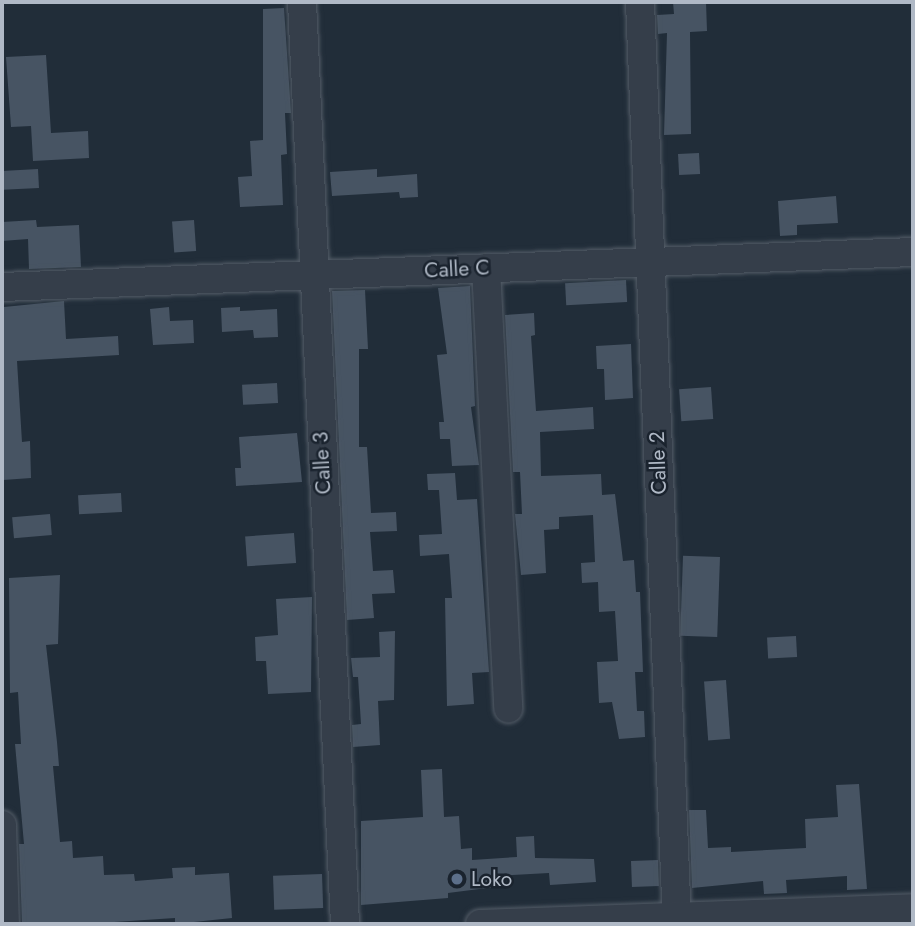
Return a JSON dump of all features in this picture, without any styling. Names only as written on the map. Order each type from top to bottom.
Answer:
[{"type":"street","name":"Calle 3","points":[[302,2],[345,924]]},
{"type":"street","name":"Calle 2","points":[[640,2],[676,920]]},
{"type":"street","name":"Calle C","points":[[2,287],[913,252]]},
{"type":"street","points":[[486,268],[508,708]]},
{"type":"street","points":[[2,825],[5,924]]},
{"type":"street","points":[[480,924],[676,920],[913,908]]},
{"type":"building","points":[[673,2],[706,2],[707,31],[690,32],[691,134],[664,135],[667,33],[658,34],[657,15],[674,14]]},
{"type":"building","points":[[284,8],[291,113],[285,113],[287,154],[281,155],[283,205],[240,207],[238,177],[252,176],[250,141],[263,140],[263,9]]},
{"type":"building","points":[[46,55],[51,133],[88,131],[89,158],[33,161],[31,126],[11,127],[6,57]]},
{"type":"building","points":[[699,153],[700,174],[679,175],[678,154]]},
{"type":"building","points":[[38,169],[39,188],[3,190],[2,171]]},
{"type":"building","points":[[377,169],[377,177],[417,174],[418,197],[400,198],[399,192],[332,196],[330,172]]},
{"type":"building","points":[[836,196],[838,223],[797,225],[797,235],[780,236],[778,201]]},
{"type":"building","points":[[36,220],[37,227],[79,225],[81,267],[29,269],[28,239],[2,241],[2,222]]},
{"type":"building","points":[[194,220],[196,251],[174,252],[172,222]]},
{"type":"building","points":[[626,280],[627,302],[566,305],[565,283]]},
{"type":"building","points":[[470,286],[475,406],[471,407],[479,465],[452,466],[450,439],[440,439],[439,422],[444,422],[437,355],[447,354],[438,288]]},
{"type":"building","points":[[365,290],[368,349],[359,349],[359,447],[367,447],[371,513],[396,512],[397,531],[370,532],[373,571],[393,570],[395,593],[372,594],[374,618],[347,620],[332,291]]},
{"type":"building","points":[[64,301],[66,339],[118,336],[119,355],[17,361],[22,442],[30,441],[31,478],[3,480],[4,307]]},
{"type":"building","points":[[169,307],[170,321],[193,320],[194,343],[153,345],[150,309]]},
{"type":"building","points":[[240,307],[240,311],[277,309],[278,337],[254,338],[253,330],[222,332],[221,308]]},
{"type":"building","points":[[534,313],[535,335],[531,336],[536,411],[593,407],[594,429],[540,432],[541,476],[601,474],[602,495],[615,494],[623,561],[634,560],[636,592],[640,592],[643,672],[635,672],[637,711],[644,711],[645,737],[619,739],[612,702],[599,703],[597,662],[618,661],[615,611],[599,612],[598,582],[582,583],[581,563],[595,562],[593,515],[559,517],[559,529],[544,530],[546,573],[521,575],[515,514],[522,514],[520,472],[513,472],[505,315]]},
{"type":"building","points":[[631,344],[633,398],[605,400],[604,369],[597,369],[596,346]]},
{"type":"building","points":[[277,383],[278,403],[243,405],[242,385]]},
{"type":"building","points":[[711,387],[713,419],[681,421],[679,389]]},
{"type":"building","points":[[297,433],[302,482],[236,486],[235,468],[241,468],[239,437]]},
{"type":"building","points":[[455,473],[457,500],[477,499],[489,672],[472,673],[474,704],[447,706],[445,598],[452,598],[449,554],[420,556],[419,535],[442,534],[439,490],[428,490],[427,474]]},
{"type":"building","points":[[121,493],[122,512],[79,514],[78,495]]},
{"type":"building","points":[[50,514],[52,535],[14,538],[12,517]]},
{"type":"building","points":[[294,533],[296,563],[247,566],[245,536]]},
{"type":"building","points":[[683,556],[720,557],[717,637],[680,636]]},
{"type":"building","points":[[60,575],[58,644],[46,645],[59,766],[53,766],[60,842],[72,841],[73,858],[103,856],[104,875],[134,874],[135,881],[173,878],[172,868],[195,867],[195,875],[229,873],[232,918],[175,924],[175,918],[84,924],[22,922],[19,844],[24,844],[15,744],[21,744],[18,692],[10,693],[9,578]]},
{"type":"building","points":[[312,597],[311,692],[268,694],[266,661],[256,661],[255,637],[278,635],[276,599]]},
{"type":"building","points":[[395,631],[394,700],[378,701],[380,745],[353,747],[352,725],[361,724],[358,677],[353,677],[351,658],[380,657],[379,632]]},
{"type":"building","points":[[796,636],[797,657],[768,658],[767,638]]},
{"type":"building","points":[[726,680],[730,739],[708,740],[704,682]]},
{"type":"building","points":[[442,769],[444,817],[459,816],[461,849],[472,848],[472,860],[517,857],[516,837],[534,836],[535,858],[594,859],[596,882],[550,885],[549,873],[494,876],[495,887],[448,893],[448,898],[361,905],[361,821],[423,817],[421,770]]},
{"type":"building","points":[[859,784],[867,889],[847,890],[847,876],[786,880],[787,893],[764,894],[763,881],[692,888],[689,810],[706,810],[708,848],[731,847],[731,852],[806,848],[805,819],[838,817],[836,785]]},
{"type":"building","points":[[658,860],[659,886],[632,887],[631,861]]},
{"type":"building","points":[[322,874],[323,908],[274,910],[273,876]]},
{"type":"place","name":"Loko","points":[[457,879]]}]
